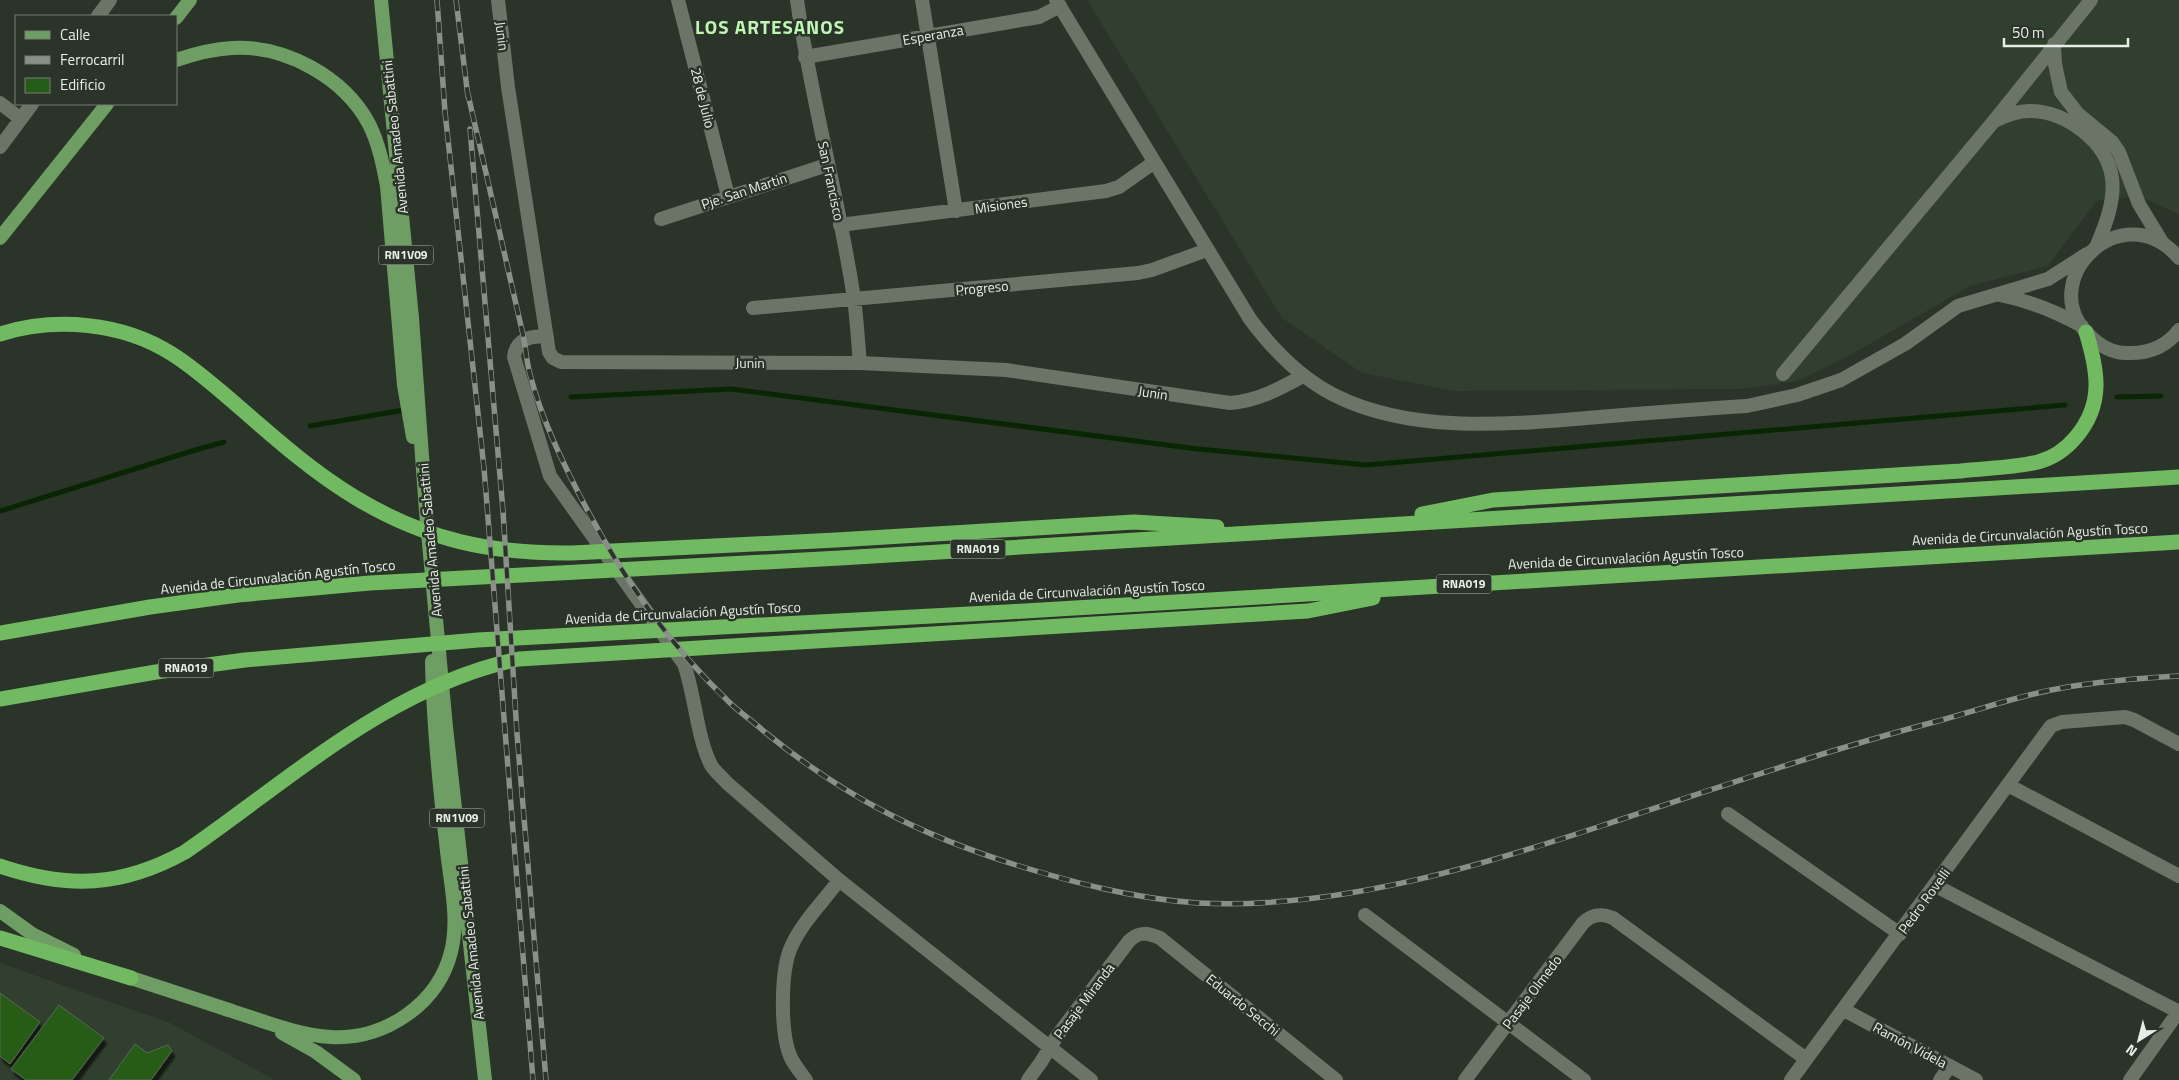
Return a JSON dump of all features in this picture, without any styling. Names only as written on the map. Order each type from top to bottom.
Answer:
[{"type":"highway","points":[[0,334],[33,327],[77,325],[112,330],[151,342],[200,374],[313,468],[355,498],[420,530],[498,550],[533,554],[669,549],[1134,522],[1286,531]]},
{"type":"highway","points":[[1364,526],[1493,500],[1961,471],[2037,462],[2051,458],[2071,443],[2084,428],[2092,414],[2097,385],[2096,369],[2084,329]]},
{"type":"highway","name":"Avenida de Circunvalación Agustín Tosco","points":[[0,633],[238,595],[370,583],[1286,531],[2179,477]]},
{"type":"highway","name":"Avenida de Circunvalación Agustín Tosco","points":[[0,699],[165,671],[246,660],[374,648],[2179,542]]},
{"type":"highway","points":[[0,866],[47,879],[71,882],[104,880],[140,873],[185,852],[361,726],[454,677],[498,663],[545,656],[1308,611],[1425,587]]},
{"type":"highway","points":[[0,938],[131,978]]},
{"type":"main road","points":[[178,15],[190,0]]},
{"type":"main road","name":"Avenida Amadeo Sabattini","points":[[382,0],[412,318],[426,511],[446,727],[485,1080]]},
{"type":"main road","points":[[178,59],[211,50],[233,48],[275,53],[314,70],[331,81],[359,109],[369,124],[383,163],[387,186],[404,384],[426,511]]},
{"type":"main road","points":[[0,238],[107,105]]},
{"type":"main road","points":[[47,180],[115,105]]},
{"type":"main road","points":[[0,911],[32,934],[60,949],[131,978],[225,1009],[315,1035],[332,1037],[368,1034],[398,1022],[412,1011],[437,983],[447,967],[454,937],[454,920],[432,706],[431,556]]},
{"type":"main road","points":[[225,1009],[293,1038],[316,1052],[354,1080]]},
{"type":"street","points":[[99,15],[110,0]]},
{"type":"street","name":"Junin","points":[[498,0],[508,87],[549,352],[553,358],[561,362],[860,363],[1006,370],[1230,403],[1247,402],[1266,396],[1303,376]]},
{"type":"street","name":"28 de Julio","points":[[678,0],[728,196]]},
{"type":"street","name":"San Francisco","points":[[797,0],[805,57],[854,299],[860,363]]},
{"type":"street","points":[[922,0],[956,211]]},
{"type":"street","points":[[1783,374],[1994,121],[2090,0]]},
{"type":"street","points":[[1058,3],[1153,163],[1250,319],[1270,346],[1303,376],[1334,395],[1366,409],[1408,419],[1438,422],[1553,421],[1747,406],[1797,395],[1841,380],[1905,344],[1958,306],[2048,279],[2092,250],[2118,236],[2129,234],[2151,238],[2173,251]]},
{"type":"street","name":"Esperanza","points":[[805,57],[1039,17],[1058,3]]},
{"type":"street","points":[[2054,44],[2055,64],[2061,92],[2078,114],[2112,142],[2119,152],[2139,204],[2173,251]]},
{"type":"street","points":[[0,103],[21,119]]},
{"type":"street","points":[[0,147],[31,105]]},
{"type":"street","points":[[1994,121],[2029,110],[2043,112],[2068,121],[2092,141],[2108,164],[2112,177],[2110,208],[2092,250],[2079,266],[2074,279],[2072,293],[2076,316],[2084,329],[2096,342],[2109,349],[2122,353],[2137,354],[2164,345],[2179,330]]},
{"type":"street","name":"Misiones","points":[[840,225],[1106,190],[1119,187],[1153,163]]},
{"type":"street","name":"Pje. San Martin","points":[[661,219],[828,165]]},
{"type":"street","name":"Progreso","points":[[753,308],[1138,273],[1152,270],[1207,250]]},
{"type":"street","points":[[1994,294],[2042,306],[2084,329]]},
{"type":"street","points":[[547,337],[536,335],[524,339],[517,346],[514,357],[550,476],[684,664],[712,768],[839,880],[1091,1080]]},
{"type":"street","name":"Pedro Rovelli","points":[[1791,1080],[1936,886],[2052,726],[2056,723],[2125,717],[2179,744]]},
{"type":"street","points":[[2008,785],[2179,876]]},
{"type":"street","points":[[1728,814],[1900,934]]},
{"type":"street","points":[[806,1080],[790,1057],[787,1046],[783,980],[786,961],[798,934],[839,880]]},
{"type":"street","points":[[1936,886],[2179,1012],[2130,1080]]},
{"type":"street","points":[[1365,915],[1584,1080]]},
{"type":"street","name":"Pasaje Olmedo","points":[[1465,1080],[1583,923],[1589,917],[1605,915],[1613,918],[1806,1060]]},
{"type":"street","name":"Pasaje Miranda","points":[[1028,1080],[1050,1047],[1129,941],[1135,935],[1149,933]]},
{"type":"street","name":"Eduardo Secchi","points":[[1149,933],[1160,938],[1336,1080]]},
{"type":"street","name":"Ramón Videla","points":[[1844,1010],[1976,1080]]},
{"type":"street","points":[[1940,1080],[1950,1066]]},
{"type":"shaded area","points":[[1087,0],[2179,0],[2179,214],[2139,196],[2097,201],[2048,266],[1970,286],[1847,357],[1797,381],[1740,389],[1454,391],[1362,373],[1282,318]]},
{"type":"shaded area","points":[[0,963],[170,1023],[275,1080],[0,1080]]},
{"type":"building","points":[[0,993],[40,1022],[10,1064],[0,1056]]},
{"type":"building","points":[[59,1005],[104,1038],[72,1080],[26,1080],[11,1069]]},
{"type":"building","points":[[135,1044],[147,1053],[168,1045],[172,1051],[151,1080],[109,1080]]},
{"type":"waterway","points":[[571,397],[731,389],[1198,449],[1366,465],[2065,405]]},
{"type":"waterway","points":[[2117,397],[2161,396]]},
{"type":"waterway","points":[[310,426],[404,410]]},
{"type":"waterway","points":[[0,511],[224,442]]},
{"type":"railway","points":[[437,0],[445,112],[484,468],[533,1080]]},
{"type":"railway","points":[[456,0],[468,97]]},
{"type":"railway","points":[[467,90],[529,368],[539,403],[559,454],[587,509],[603,539],[640,597],[681,651],[704,677],[737,710],[795,756],[885,812],[948,841],[1016,865],[1083,884],[1129,894],[1198,903],[1300,900],[1351,893],[1453,871],[1503,857],[1811,758],[2015,699],[2091,683],[2179,676]]},
{"type":"railway","points":[[470,129],[503,511],[517,734],[546,1080]]},
{"type":"district","name":"LOS ARTESANOS","points":[[770,27]]}]
